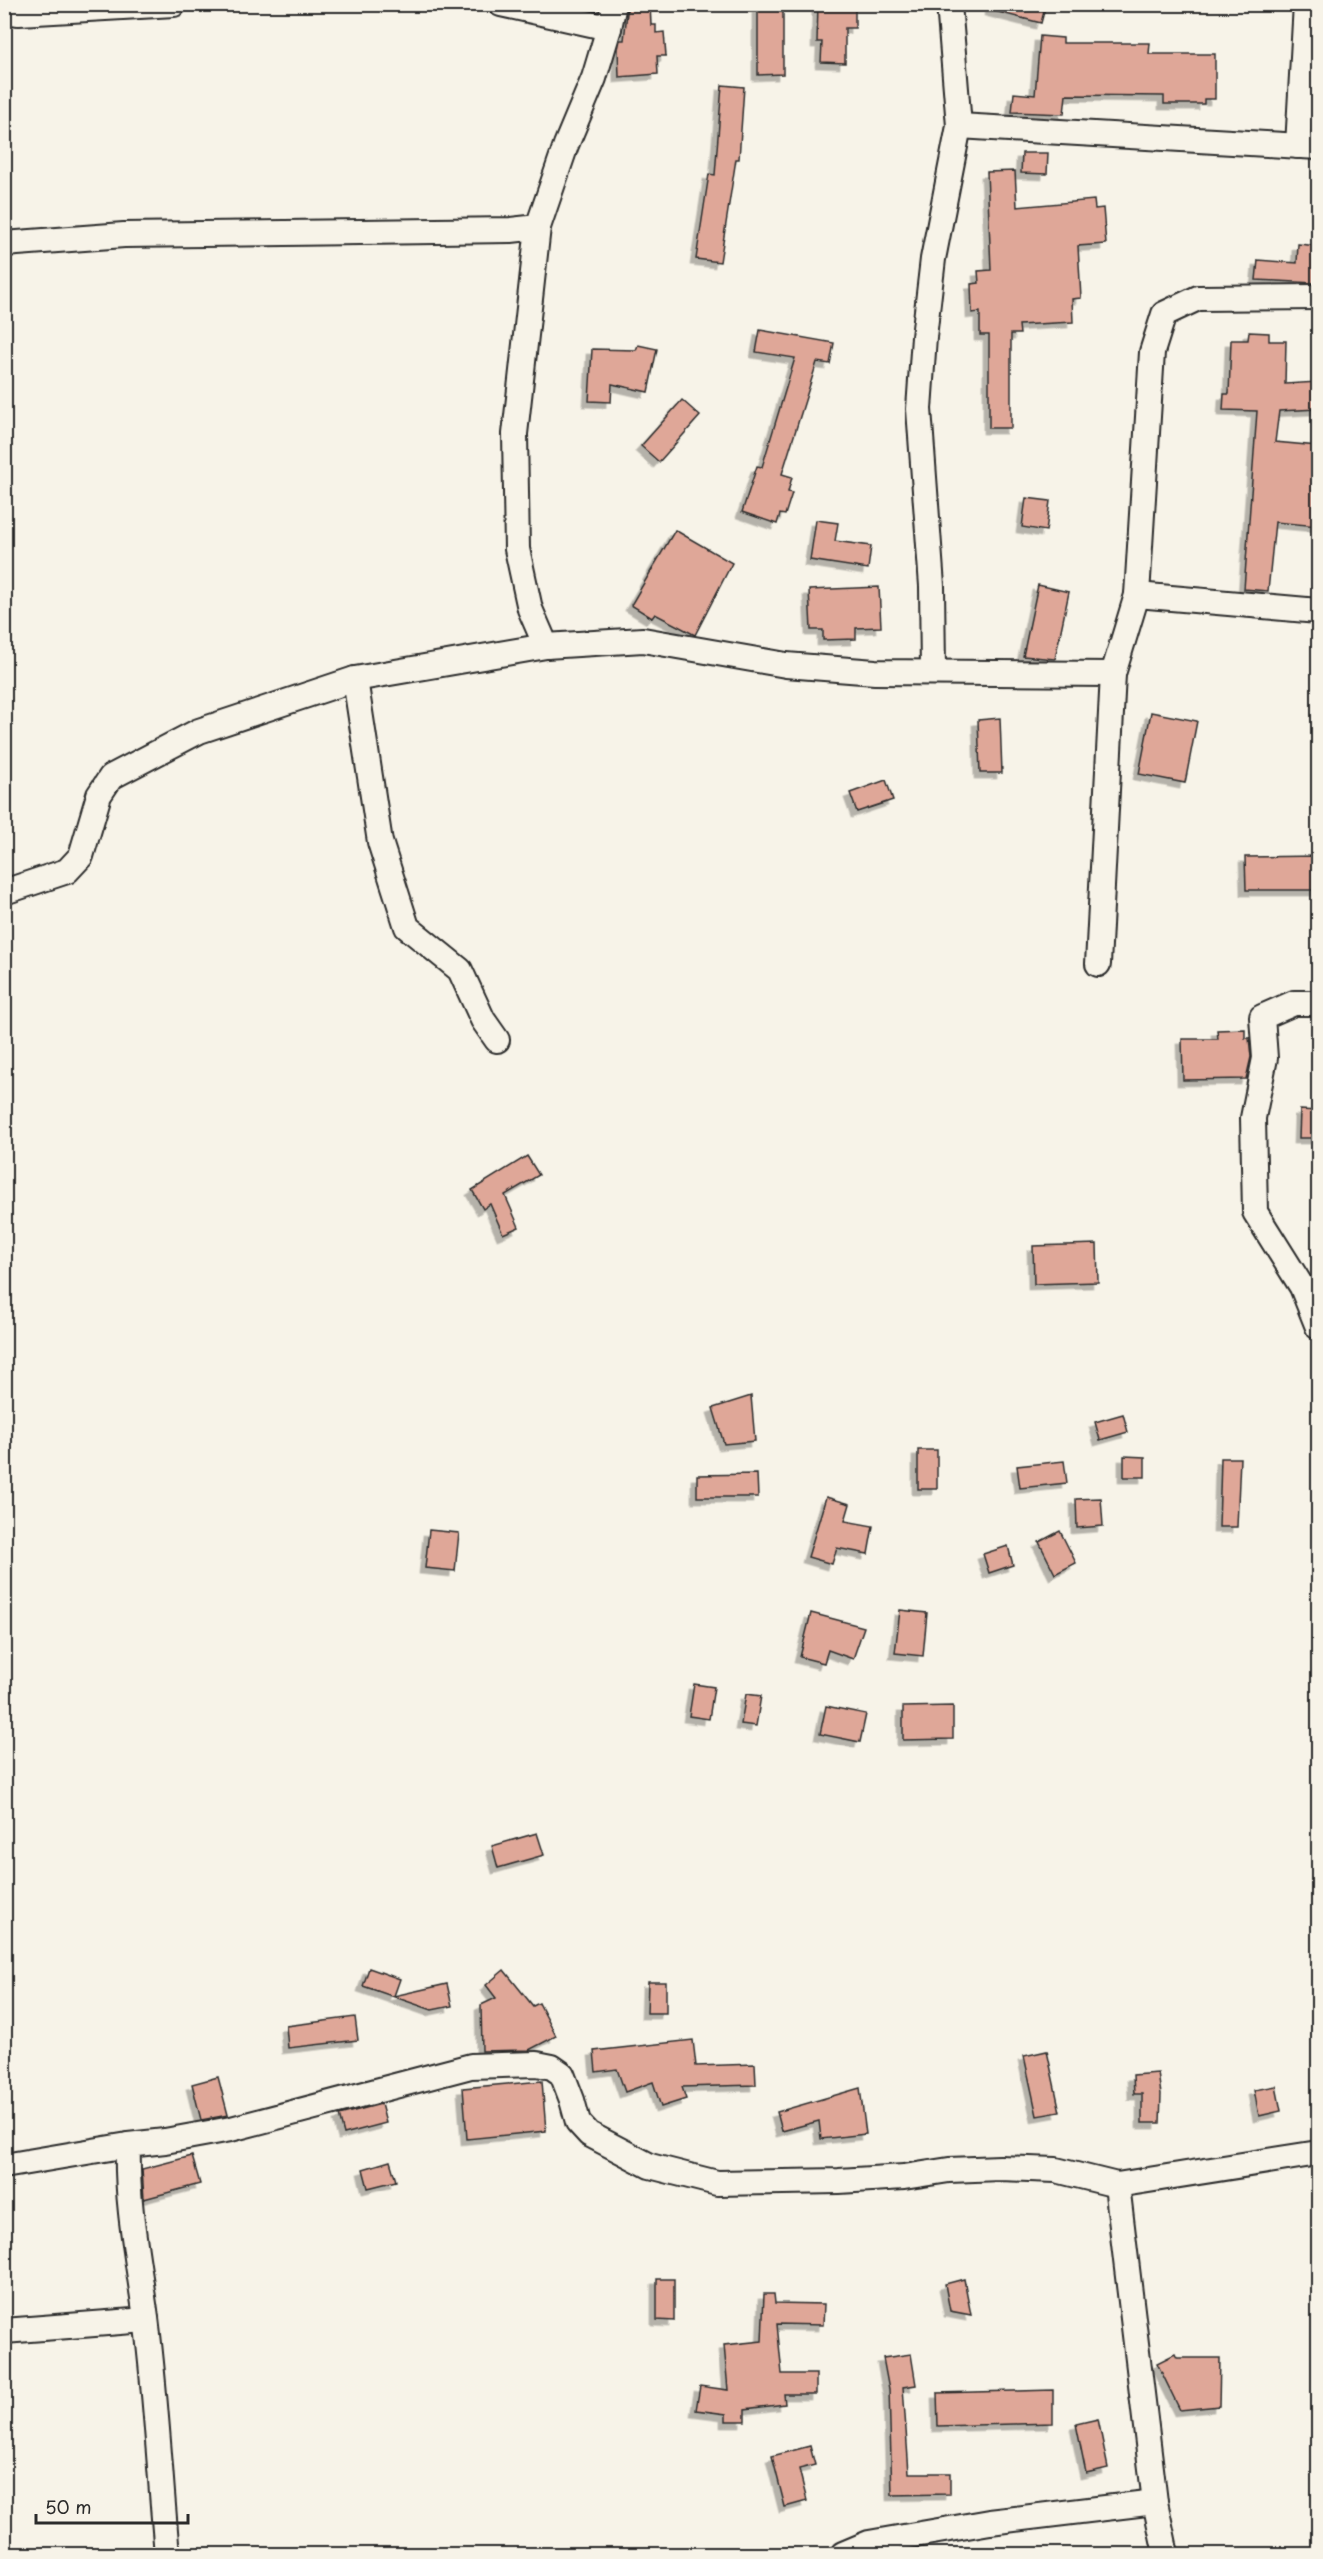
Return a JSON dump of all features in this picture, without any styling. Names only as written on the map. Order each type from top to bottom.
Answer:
[{"type":"street","points":[[4,10],[18,14],[174,4]]},
{"type":"street","points":[[501,4],[609,28]]},
{"type":"street","points":[[546,646],[530,609],[517,549],[515,434],[538,227],[566,145],[594,78],[614,4]]},
{"type":"street","points":[[933,672],[932,586],[919,409],[933,260],[959,126],[949,4]]},
{"type":"street","points":[[959,126],[1308,147],[1306,4]]},
{"type":"street","points":[[4,244],[124,235],[488,230],[538,227]]},
{"type":"street","points":[[1098,964],[1113,674],[1137,595],[1152,352],[1164,314],[1198,298],[1318,297]]},
{"type":"street","points":[[1137,595],[1318,611]]},
{"type":"street","points":[[4,892],[67,871],[74,864],[81,856],[99,795],[111,777],[199,731],[355,679],[546,646],[643,640],[786,665],[875,672],[1113,674]]},
{"type":"street","points":[[355,679],[380,842],[407,927],[460,970],[483,1020],[497,1040]]},
{"type":"street","points":[[1318,1003],[1294,1003],[1262,1017],[1265,1058],[1252,1118],[1255,1212],[1302,1287],[1318,1327]]},
{"type":"street","points":[[4,2166],[231,2129],[471,2066],[537,2064],[552,2067],[562,2074],[578,2122],[588,2134],[650,2166],[717,2183],[838,2181],[904,2177],[949,2170],[1000,2168],[1056,2170],[1117,2185],[1318,2153]]},
{"type":"street","points":[[128,2145],[130,2207],[146,2320],[167,2554]]},
{"type":"street","points":[[1117,2185],[1155,2502],[1166,2554]]},
{"type":"street","points":[[4,2331],[146,2320]]},
{"type":"street","points":[[843,2554],[869,2543],[979,2524],[1155,2502]]},
{"type":"building","points":[[628,4],[650,4],[651,25],[656,25],[656,33],[664,32],[666,56],[657,56],[658,74],[619,77],[618,49],[620,40],[624,40]]},
{"type":"building","points":[[818,4],[855,4],[855,28],[845,28],[845,63],[821,62],[822,42],[817,42]]},
{"type":"building","points":[[991,4],[1046,4],[1041,23],[990,10]]},
{"type":"building","points":[[758,8],[783,8],[783,74],[758,75]]},
{"type":"building","points":[[1040,36],[1063,38],[1063,43],[1150,43],[1149,54],[1215,54],[1215,99],[1204,99],[1204,104],[1164,104],[1164,96],[1066,95],[1064,114],[1012,112],[1014,93],[1035,95]]},
{"type":"building","points":[[722,85],[744,87],[739,159],[736,159],[720,262],[696,259],[709,174],[715,175]]},
{"type":"building","points":[[1022,153],[1048,153],[1047,174],[1021,173]]},
{"type":"building","points":[[1015,171],[1017,207],[1094,200],[1095,209],[1103,208],[1106,244],[1078,246],[1081,298],[1072,299],[1073,322],[1019,325],[1020,334],[1011,334],[1011,428],[989,428],[989,335],[980,335],[980,312],[972,313],[971,284],[979,283],[978,271],[991,270],[987,172]]},
{"type":"building","points":[[1298,244],[1318,246],[1315,283],[1256,280],[1258,260],[1297,263]]},
{"type":"building","points":[[760,330],[834,343],[830,364],[817,362],[782,474],[792,477],[788,492],[792,493],[785,515],[780,514],[777,524],[742,512],[757,466],[762,467],[795,358],[756,352]]},
{"type":"building","points":[[1249,332],[1269,333],[1269,341],[1286,341],[1285,384],[1318,382],[1318,409],[1279,411],[1275,442],[1318,446],[1318,526],[1275,522],[1268,591],[1244,589],[1257,411],[1223,410],[1224,394],[1229,394],[1231,340],[1248,340]]},
{"type":"building","points":[[638,345],[657,349],[648,392],[612,384],[611,402],[589,401],[592,349],[636,350]]},
{"type":"building","points":[[682,400],[700,416],[659,462],[641,446]]},
{"type":"building","points":[[1026,498],[1050,501],[1046,531],[1022,527]]},
{"type":"building","points":[[816,520],[838,523],[835,541],[871,546],[868,569],[810,560]]},
{"type":"building","points":[[675,530],[732,563],[695,635],[655,614],[652,618],[631,605]]},
{"type":"building","points":[[1038,585],[1069,592],[1055,659],[1023,656]]},
{"type":"building","points":[[879,587],[881,627],[856,628],[856,639],[823,640],[823,630],[811,630],[809,590]]},
{"type":"building","points":[[1151,712],[1197,721],[1185,783],[1139,774]]},
{"type":"building","points":[[1000,718],[1002,773],[980,773],[978,720]]},
{"type":"building","points":[[886,780],[893,800],[857,812],[850,793]]},
{"type":"building","points":[[1318,856],[1318,890],[1246,890],[1245,857]]},
{"type":"building","points":[[1245,1029],[1245,1038],[1249,1038],[1251,1057],[1246,1079],[1183,1080],[1182,1039],[1218,1039],[1217,1030]]},
{"type":"building","points":[[1300,1110],[1318,1111],[1318,1138],[1299,1138]]},
{"type":"building","points":[[527,1156],[539,1175],[505,1195],[519,1227],[503,1234],[490,1204],[483,1209],[472,1190]]},
{"type":"building","points":[[1097,1244],[1098,1282],[1034,1284],[1033,1246]]},
{"type":"building","points":[[751,1396],[755,1441],[724,1444],[713,1408]]},
{"type":"building","points":[[1123,1414],[1128,1432],[1100,1440],[1095,1422]]},
{"type":"building","points":[[918,1450],[937,1450],[937,1489],[918,1489]]},
{"type":"building","points":[[1124,1456],[1145,1457],[1145,1477],[1124,1477]]},
{"type":"building","points":[[1221,1458],[1240,1458],[1237,1527],[1219,1527]]},
{"type":"building","points":[[1064,1461],[1067,1483],[1020,1488],[1017,1466]]},
{"type":"building","points":[[757,1474],[758,1497],[697,1497],[697,1475]]},
{"type":"building","points":[[826,1497],[850,1504],[845,1521],[873,1526],[868,1554],[837,1548],[832,1564],[808,1557]]},
{"type":"building","points":[[1101,1498],[1103,1526],[1077,1528],[1076,1499]]},
{"type":"building","points":[[429,1530],[459,1533],[455,1571],[425,1568]]},
{"type":"building","points":[[1060,1531],[1076,1563],[1055,1574],[1039,1542]]},
{"type":"building","points":[[1008,1546],[1013,1565],[989,1573],[983,1554]]},
{"type":"building","points":[[900,1610],[927,1613],[923,1656],[895,1653]]},
{"type":"building","points":[[811,1613],[864,1627],[853,1659],[828,1650],[824,1663],[800,1657]]},
{"type":"building","points":[[694,1684],[714,1687],[709,1719],[689,1716]]},
{"type":"building","points":[[746,1694],[761,1696],[756,1726],[741,1724]]},
{"type":"building","points":[[826,1706],[866,1714],[860,1742],[820,1734]]},
{"type":"building","points":[[953,1706],[953,1739],[903,1740],[903,1707]]},
{"type":"building","points":[[537,1833],[544,1855],[498,1868],[492,1846]]},
{"type":"building","points":[[369,1968],[400,1979],[394,1996],[447,1984],[452,2006],[432,2010],[363,1986]]},
{"type":"building","points":[[504,1970],[533,2006],[539,2003],[556,2036],[529,2050],[482,2051],[481,2005],[496,1998],[486,1985]]},
{"type":"building","points":[[648,1982],[666,1982],[666,2013],[647,2013]]},
{"type":"building","points":[[355,2017],[358,2040],[288,2048],[286,2026]]},
{"type":"building","points":[[693,2040],[696,2066],[755,2064],[756,2085],[682,2087],[686,2099],[661,2107],[653,2082],[625,2092],[617,2069],[596,2072],[594,2051]]},
{"type":"building","points":[[1047,2051],[1060,2112],[1037,2116],[1024,2056]]},
{"type":"building","points":[[1158,2073],[1161,2094],[1160,2123],[1142,2123],[1142,2094],[1134,2094],[1133,2075]]},
{"type":"building","points":[[218,2077],[228,2115],[201,2120],[192,2084]]},
{"type":"building","points":[[542,2081],[546,2131],[467,2139],[463,2088]]},
{"type":"building","points":[[1276,2086],[1281,2111],[1259,2116],[1254,2090]]},
{"type":"building","points":[[860,2088],[866,2134],[821,2139],[819,2121],[782,2131],[777,2112]]},
{"type":"building","points":[[381,2104],[386,2123],[344,2134],[339,2115]]},
{"type":"building","points":[[192,2156],[200,2184],[144,2199],[142,2169]]},
{"type":"building","points":[[390,2161],[396,2181],[368,2188],[363,2169]]},
{"type":"building","points":[[657,2279],[674,2279],[674,2321],[657,2320]]},
{"type":"building","points":[[964,2279],[971,2315],[950,2311],[945,2284]]},
{"type":"building","points":[[764,2294],[774,2294],[775,2303],[824,2304],[823,2325],[777,2324],[782,2374],[816,2374],[816,2394],[784,2394],[785,2404],[745,2409],[745,2421],[726,2421],[726,2414],[696,2410],[700,2386],[728,2390],[724,2345],[762,2341]]},
{"type":"building","points":[[911,2354],[916,2385],[903,2387],[909,2473],[950,2473],[950,2494],[892,2495],[889,2390],[883,2358]]},
{"type":"building","points":[[1175,2354],[1177,2358],[1220,2358],[1219,2406],[1180,2410],[1157,2363]]},
{"type":"building","points":[[1053,2390],[1053,2423],[938,2426],[937,2393]]},
{"type":"building","points":[[1098,2419],[1108,2468],[1086,2473],[1076,2424]]},
{"type":"building","points":[[810,2446],[815,2465],[799,2469],[807,2501],[785,2507],[772,2456]]}]
